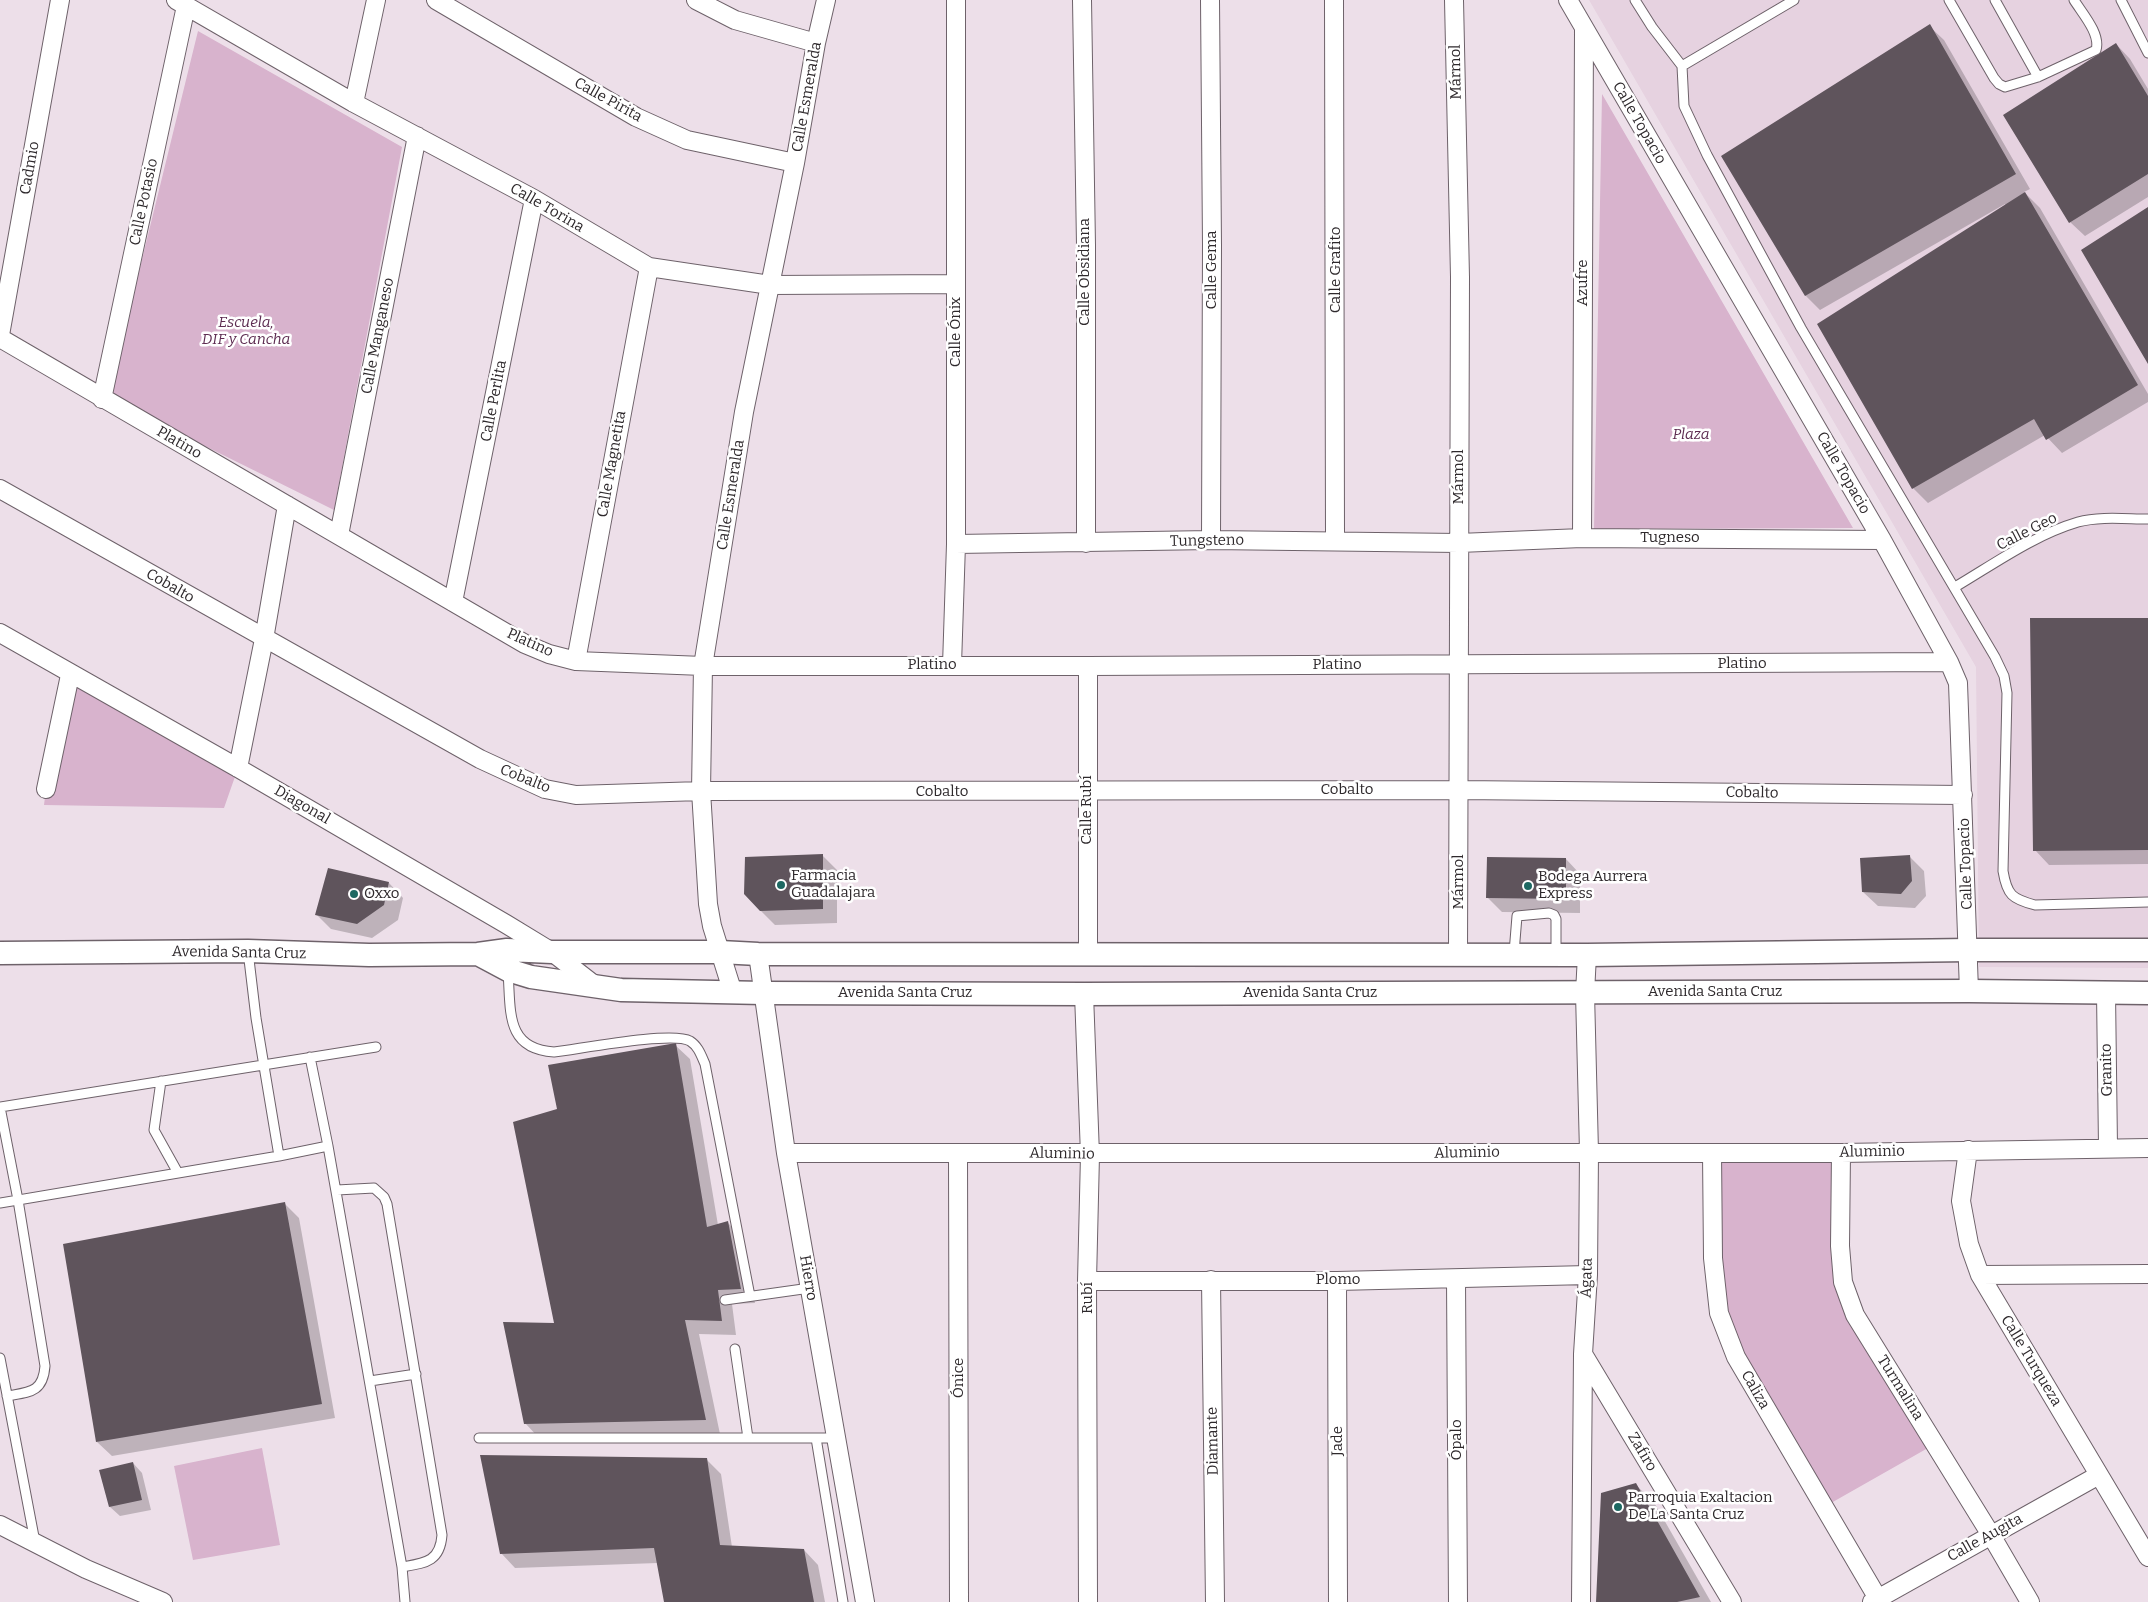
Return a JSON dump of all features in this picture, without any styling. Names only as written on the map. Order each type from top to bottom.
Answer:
[{"type":"street","name":"Cadmio","points":[[0,337],[60,0]]},
{"type":"street","points":[[354,103],[376,0]]},
{"type":"street","name":"Calle Pirita","points":[[436,0],[636,118],[687,140],[796,163]]},
{"type":"street","points":[[696,0],[735,20],[816,43]]},
{"type":"street","name":"Calle Esmeralda","points":[[733,993],[708,904],[701,792],[703,666],[744,412],[796,163],[816,43],[826,0]]},
{"type":"street","name":"Calle Ónix","points":[[952,665],[956,544],[956,0]]},
{"type":"street","name":"Calle Obsidiana","points":[[1082,0],[1086,245],[1086,543]]},
{"type":"street","name":"Calle Gema","points":[[1210,0],[1212,235],[1211,540]]},
{"type":"street","name":"Calle Grafito","points":[[1334,0],[1335,541]]},
{"type":"street","name":"Mármol","points":[[1454,0],[1460,277],[1458,954]]},
{"type":"street","name":"Calle Topacio","points":[[1568,0],[1882,540],[1949,662],[1958,684],[1970,991]]},
{"type":"street","name":"Calle Torina","points":[[181,3],[354,103],[534,199],[649,267],[770,285],[956,284]]},
{"type":"street","name":"Calle Potasio","points":[[102,399],[181,3]]},
{"type":"street","name":"Azufre","points":[[1582,538],[1584,28]]},
{"type":"street","name":"Calle Manganeso","points":[[339,535],[416,136]]},
{"type":"street","name":"Calle Perlita","points":[[453,602],[534,199]]},
{"type":"street","name":"Calle Magnetita","points":[[576,661],[649,267]]},
{"type":"street","name":"Platino","points":[[0,337],[102,399],[525,644],[549,654],[576,661],[703,666],[1949,662]]},
{"type":"street","name":"Cobalto","points":[[0,489],[480,759],[544,789],[576,795],[701,792],[1459,790],[1963,795]]},
{"type":"street","points":[[238,768],[264,639],[287,505]]},
{"type":"street","name":"Tugneso","points":[[1458,543],[1582,538],[1882,540]]},
{"type":"street","name":"Tungsteno","points":[[956,544],[1211,540],[1458,543]]},
{"type":"street","name":"Diagonal","points":[[0,633],[238,768],[506,924],[552,952],[597,988]]},
{"type":"street","name":"Calle Rubí","points":[[1088,666],[1088,955]]},
{"type":"street","points":[[46,789],[70,674]]},
{"type":"street","points":[[506,924],[507,960]]},
{"type":"street","name":"Avenida Santa Cruz","points":[[0,953],[248,951],[369,955],[478,954],[507,960],[552,952],[1088,955],[2148,950]]},
{"type":"street","name":"Hierro","points":[[758,954],[786,1153],[865,1602]]},
{"type":"street","name":"Ágata","points":[[1581,1602],[1583,1354],[1588,1275],[1589,1152],[1585,993],[1587,954]]},
{"type":"street","name":"Avenida Santa Cruz","points":[[507,960],[532,977],[597,988],[733,993],[1084,994],[1970,991],[2148,993]]},
{"type":"street","name":"Granito","points":[[2106,993],[2108,1147]]},
{"type":"street","name":"Rubí","points":[[1084,994],[1090,1155],[1087,1281],[1088,1602]]},
{"type":"street","name":"Aluminio","points":[[786,1153],[1090,1155],[1589,1152],[1841,1153],[2108,1147],[2148,1148]]},
{"type":"street","name":"Calle Turqueza","points":[[1968,1150],[1960,1201],[1969,1244],[1980,1275],[2148,1557]]},
{"type":"street","name":"Ónice","points":[[958,1153],[959,1602]]},
{"type":"street","name":"Caliza","points":[[1712,1153],[1713,1258],[1719,1313],[1736,1357],[1877,1601]]},
{"type":"street","name":"Turmalina","points":[[1841,1153],[1840,1246],[1842,1282],[1855,1316],[1991,1535],[2030,1602]]},
{"type":"street","points":[[1980,1275],[2148,1274]]},
{"type":"street","name":"Plomo","points":[[1087,1281],[1337,1281],[1588,1275]]},
{"type":"street","name":"Ópalo","points":[[1456,1278],[1458,1602]]},
{"type":"street","name":"Diamante","points":[[1211,1280],[1215,1602]]},
{"type":"street","name":"Jade","points":[[1337,1281],[1338,1602]]},
{"type":"street","name":"Zafiro","points":[[1583,1354],[1732,1602]]},
{"type":"street","name":"Calle Augita","points":[[1877,1601],[2099,1475]]},
{"type":"street","points":[[0,1525],[86,1569],[163,1602]]},
{"type":"lane","points":[[1635,0],[1667,49],[1682,66],[1684,106],[1707,155],[1800,328],[1955,587],[2004,676],[2007,693],[2003,871],[2009,893],[2019,901],[2036,904],[2148,902]]},
{"type":"lane","points":[[1682,66],[1794,0]]},
{"type":"lane","points":[[1949,0],[1999,84],[2005,87],[2038,77],[2096,50],[2098,45],[2096,37],[2074,0]]},
{"type":"lane","points":[[2121,0],[2148,53]]},
{"type":"lane","points":[[1998,1],[2038,77]]},
{"type":"lane","name":"Calle Geo","points":[[1955,587],[2046,534],[2080,522],[2148,519]]},
{"type":"lane","points":[[1514,954],[1517,916],[1549,913],[1554,915],[1556,919],[1556,954]]},
{"type":"lane","points":[[248,951],[279,1156]]},
{"type":"lane","points":[[507,960],[512,1018],[516,1031],[529,1046],[540,1051],[554,1052],[670,1037],[690,1041],[696,1046],[705,1064],[750,1296]]},
{"type":"lane","points":[[7,1396],[35,1389],[41,1384],[45,1366],[18,1200],[0,1107],[376,1047]]},
{"type":"lane","points":[[310,1057],[337,1190],[402,1567],[405,1602]]},
{"type":"lane","points":[[162,1081],[154,1130],[178,1173]]},
{"type":"lane","points":[[0,1203],[328,1146]]},
{"type":"lane","points":[[337,1190],[374,1188],[384,1197],[416,1374],[442,1535],[441,1546],[437,1555],[429,1561],[402,1567]]},
{"type":"lane","points":[[725,1300],[810,1288]]},
{"type":"lane","points":[[734,1349],[748,1438]]},
{"type":"lane","points":[[0,1358],[35,1542]]},
{"type":"lane","points":[[370,1381],[416,1374]]},
{"type":"lane","points":[[479,1438],[836,1438]]},
{"type":"lane","points":[[816,1438],[843,1602]]},
{"type":"shaded area","points":[[1589,0],[2148,0],[2148,968],[1979,967],[1976,667]]},
{"type":"green space","name":"Escuela, DIF y Cancha","points":[[198,31],[402,147],[334,510],[108,398]]},
{"type":"green space","name":"Plaza","points":[[1602,94],[1853,528],[1594,529]]},
{"type":"green space","points":[[70,675],[238,768],[224,808],[44,805]]},
{"type":"green space","points":[[1712,1153],[1841,1153],[1843,1283],[1935,1444],[1824,1507],[1719,1313]]},
{"type":"green space","points":[[262,1448],[280,1545],[193,1560],[174,1466]]},
{"type":"building","points":[[1930,24],[2016,174],[1805,296],[1721,156]]},
{"type":"building","points":[[2116,43],[2148,96],[2148,174],[2069,223],[2003,115]]},
{"type":"building","points":[[2025,192],[2138,385],[2046,440],[2034,419],[1912,489],[1817,324]]},
{"type":"building","points":[[2148,207],[2148,364],[2081,250]]},
{"type":"building","points":[[2030,618],[2148,618],[2148,850],[2033,851]]},
{"type":"building","points":[[823,854],[823,909],[760,911],[744,894],[745,857]]},
{"type":"building","points":[[1910,855],[1912,881],[1901,894],[1862,892],[1860,858]]},
{"type":"building","points":[[1487,857],[1566,858],[1566,899],[1486,898]]},
{"type":"building","name":"Oxxo","points":[[328,868],[389,882],[384,905],[357,924],[315,915]]},
{"type":"building","points":[[676,1043],[707,1227],[728,1221],[741,1289],[718,1290],[722,1321],[685,1320],[706,1420],[524,1424],[503,1322],[554,1323],[513,1122],[557,1109],[548,1065]]},
{"type":"building","points":[[285,1202],[322,1404],[96,1442],[63,1244]]},
{"type":"building","points":[[480,1455],[707,1458],[720,1545],[804,1549],[814,1602],[664,1602],[654,1548],[500,1554]]},
{"type":"building","points":[[133,1462],[142,1500],[109,1507],[99,1470]]},
{"type":"building","points":[[1636,1483],[1700,1597],[1677,1602],[1596,1602],[1601,1493]]},
{"type":"place","name":"Farmacia Guadalajara","points":[[781,885]]},
{"type":"place","name":"Bodega Aurrera Express","points":[[1528,886]]},
{"type":"place","name":"Oxxo","points":[[354,894]]},
{"type":"place","name":"Parroquia Exaltacion De La Santa Cruz","points":[[1618,1507]]}]
